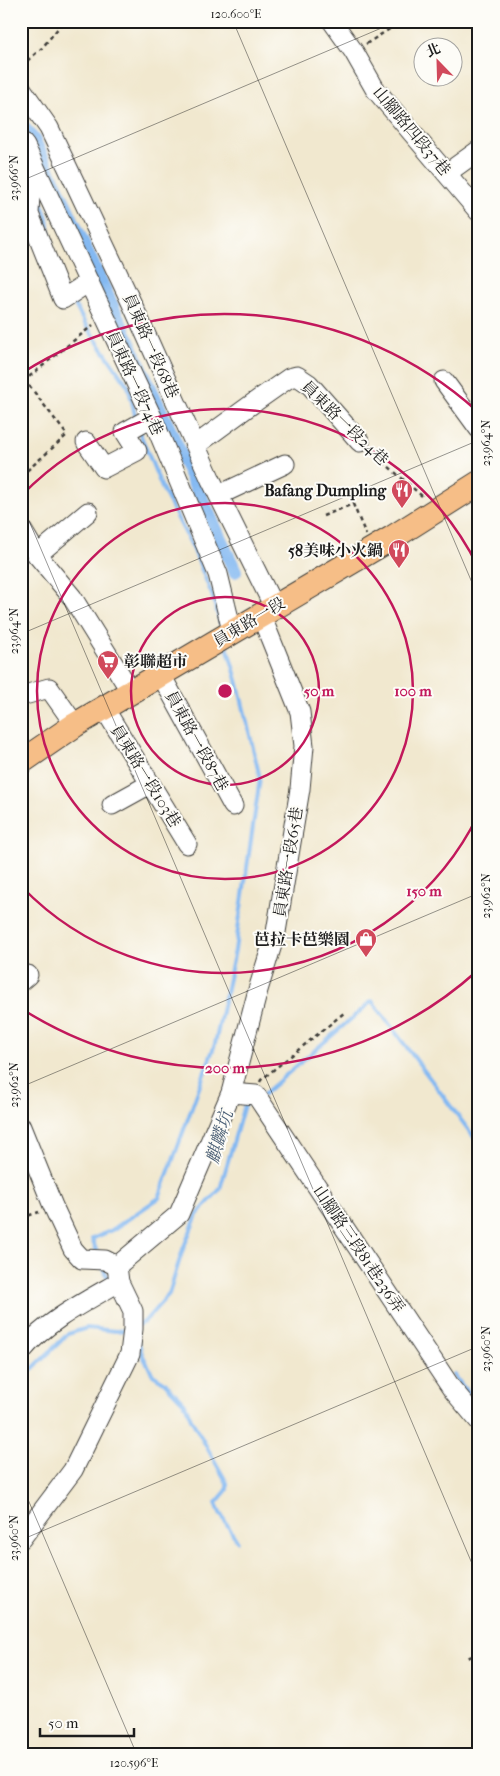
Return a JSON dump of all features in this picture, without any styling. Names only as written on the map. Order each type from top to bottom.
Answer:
[{"type":"main road","name":"員東路一段","points":[[21,762],[75,725],[232,631],[373,550],[479,483]]},
{"type":"street","name":"山腳路四段37巷","points":[[332,21],[354,52],[375,89],[479,212]]},
{"type":"street","name":"員東路一段68巷","points":[[21,88],[49,128],[219,495],[268,611]]},
{"type":"street","name":"員東路一段74巷","points":[[21,141],[152,417],[218,574],[232,631]]},
{"type":"street","points":[[447,173],[479,150]]},
{"type":"street","points":[[21,175],[30,195],[29,214],[63,299],[88,282]]},
{"type":"street","points":[[35,230],[60,221]]},
{"type":"street","points":[[106,319],[133,306]]},
{"type":"street","name":"員東路一段24巷","points":[[196,445],[289,378],[297,376],[309,384],[360,442]]},
{"type":"street","points":[[444,381],[479,429]]},
{"type":"street","points":[[86,442],[104,468],[138,451],[125,432],[152,417]]},
{"type":"street","points":[[219,495],[284,464]]},
{"type":"street","points":[[37,555],[88,512]]},
{"type":"street","points":[[21,528],[37,555],[72,597],[131,692]]},
{"type":"street","name":"員東路一段65巷","points":[[21,1352],[29,1342],[118,1274],[179,1214],[231,1093],[258,990],[276,932],[300,789],[304,746],[300,712],[268,611]]},
{"type":"street","name":"員東路一段87巷","points":[[161,675],[233,806]]},
{"type":"street","points":[[21,696],[49,688],[75,725]]},
{"type":"street","name":"員東路一段103巷","points":[[104,708],[187,844]]},
{"type":"street","points":[[112,805],[150,784]]},
{"type":"street","points":[[231,1093],[256,1095]]},
{"type":"street","name":"山腳路三段81巷236弄","points":[[256,1095],[452,1389],[479,1420]]},
{"type":"street","points":[[21,1127],[53,1206],[73,1249],[82,1259],[105,1260],[118,1274],[133,1311],[133,1329],[130,1354],[72,1470],[21,1539]]},
{"type":"path","points":[[21,66],[42,48],[64,21]]},
{"type":"path","points":[[354,52],[402,21]]},
{"type":"path","points":[[21,476],[67,435],[25,380],[94,324],[106,319]]},
{"type":"path","name":"員東路一段24巷","points":[[360,442],[425,499],[434,513]]},
{"type":"path","points":[[323,516],[353,504],[373,550]]},
{"type":"path","points":[[256,1095],[261,1080],[344,1013]]},
{"type":"path","points":[[21,1218],[53,1206]]},
{"type":"path","points":[[468,1658],[479,1652]]},
{"type":"waterway","points":[[21,125],[33,139],[61,196],[235,571]]},
{"type":"waterway","points":[[38,195],[47,217],[50,244]]},
{"type":"waterway","points":[[72,299],[85,324],[128,386],[136,419]]},
{"type":"waterway","points":[[139,431],[162,488],[193,548],[212,595],[222,629]]},
{"type":"waterway","points":[[98,1255],[92,1239],[112,1230],[159,1198],[215,1044],[235,950],[260,778],[227,646]]},
{"type":"waterway","points":[[264,1094],[372,1001],[479,1144]]},
{"type":"waterway","name":"麒麟坑","points":[[138,1325],[144,1322],[169,1294],[183,1249],[197,1215],[220,1189],[244,1105],[251,1101]]},
{"type":"waterway","points":[[102,1266],[110,1282]]},
{"type":"waterway","name":"麒麟坑","points":[[21,1380],[68,1334],[87,1328],[116,1331],[127,1330]]},
{"type":"waterway","points":[[139,1343],[142,1354],[153,1375],[164,1382],[185,1404],[191,1419],[227,1483],[227,1490],[216,1503],[237,1541]]},
{"type":"waterway","name":"麒麟坑","points":[[454,1375],[474,1401]]},
{"type":"place","name":"Bafang Dumpling","points":[[402,509]]},
{"type":"place","name":"58美味小火鍋","points":[[399,569]]},
{"type":"place","name":"彰聯超市","points":[[108,680]]},
{"type":"place","name":"芭拉卡芭樂園","points":[[366,958]]}]
